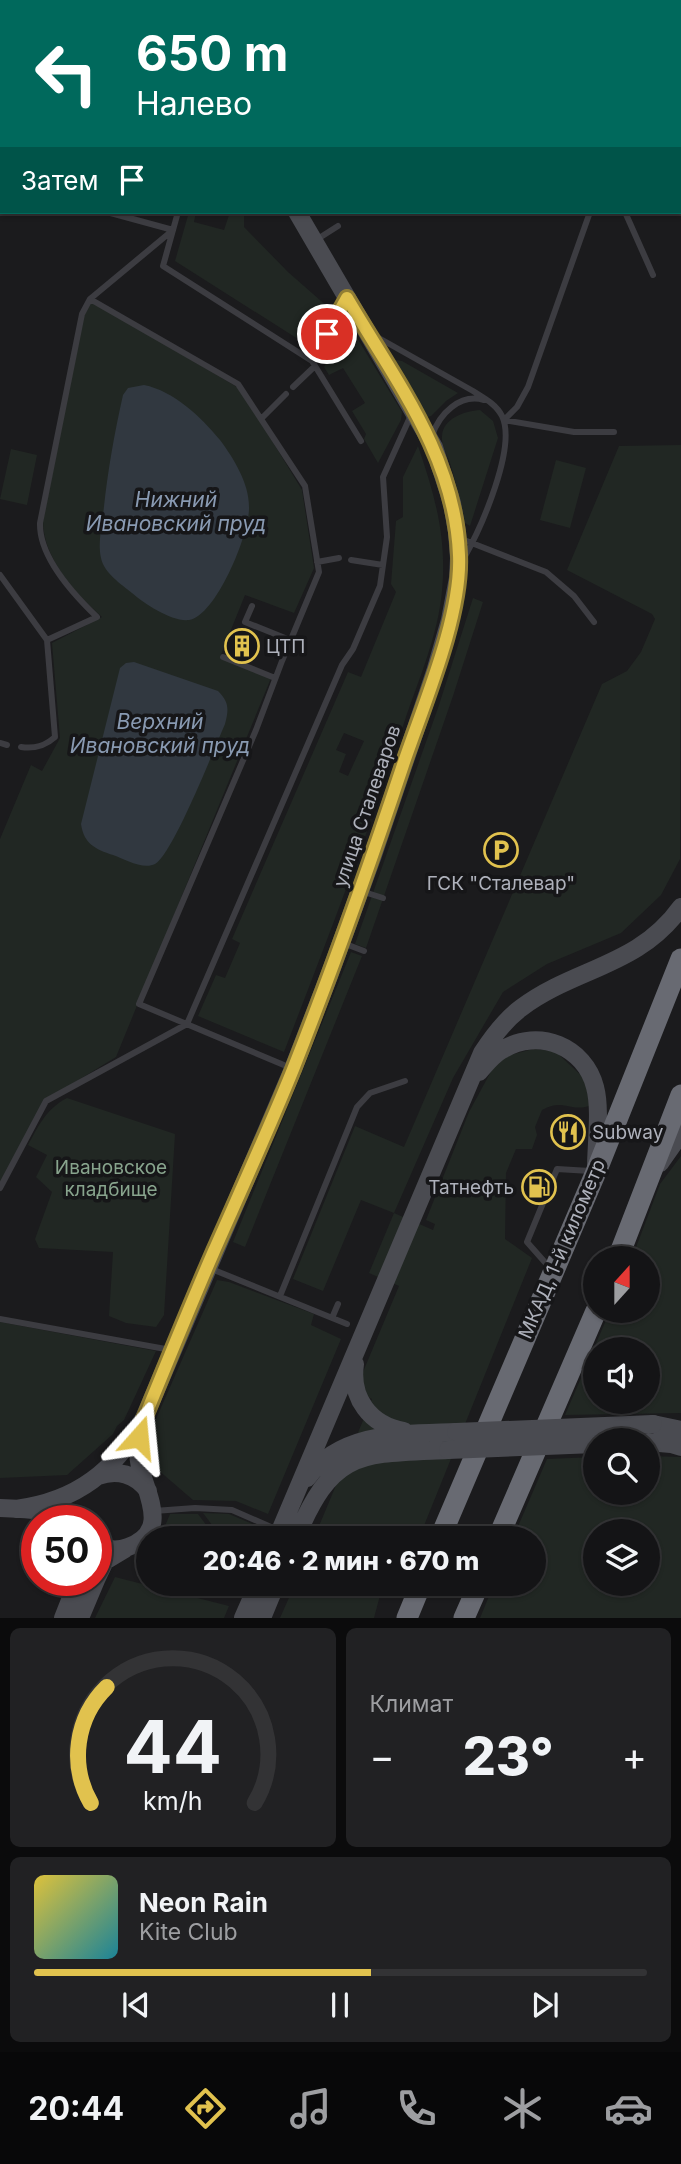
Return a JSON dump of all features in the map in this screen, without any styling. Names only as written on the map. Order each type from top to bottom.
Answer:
[{"type":"highway","name":"МКАД, 1-й километр","points":[[445,1526],[596,1172],[681,958]]},
{"type":"highway","points":[[623,1246],[681,1095]]},
{"type":"highway","points":[[503,1526],[591,1323]]},
{"type":"highway","points":[[407,1618],[416,1596]]},
{"type":"highway","points":[[464,1618],[474,1596]]},
{"type":"main road","name":"улица Сталеваров","points":[[144,1419],[293,1069],[360,891],[435,672],[450,620],[465,540],[431,440],[298,214]]},
{"type":"main road","points":[[290,1508],[482,1053],[519,1009],[557,986],[638,949],[658,934],[681,907]]},
{"type":"main road","points":[[462,1099],[479,1071],[502,1050],[530,1040],[559,1044],[584,1062],[596,1090],[596,1172]]},
{"type":"main road","points":[[649,1177],[681,1133]]},
{"type":"main road","points":[[362,1338],[354,1371],[357,1396],[363,1407],[381,1424],[394,1429],[425,1433]]},
{"type":"main road","points":[[78,1505],[93,1480],[121,1455],[144,1419]]},
{"type":"main road","points":[[112,1555],[131,1546],[147,1532],[152,1502],[138,1455],[144,1419]]},
{"type":"main road","points":[[278,1526],[310,1474],[333,1453],[361,1440],[425,1433],[681,1423]]},
{"type":"main road","points":[[653,1424],[681,1430]]},
{"type":"main road","points":[[660,1444],[681,1447]]},
{"type":"main road","points":[[301,1526],[324,1485],[345,1466],[365,1456],[583,1445]]},
{"type":"main road","points":[[8,1508],[51,1502],[106,1473],[127,1474],[136,1478],[152,1502]]},
{"type":"main road","points":[[112,1549],[131,1546]]},
{"type":"main road","points":[[62,1618],[71,1596]]},
{"type":"main road","points":[[80,1618],[89,1596]]},
{"type":"main road","points":[[243,1618],[253,1596]]},
{"type":"main road","points":[[262,1618],[271,1596]]},
{"type":"lane","points":[[114,214],[173,230]]},
{"type":"lane","points":[[177,214],[163,266],[314,363],[361,441]]},
{"type":"lane","points":[[504,420],[517,407],[528,387],[589,214]]},
{"type":"lane","points":[[626,214],[653,275]]},
{"type":"lane","points":[[313,242],[338,226]]},
{"type":"lane","points":[[47,640],[97,617],[77,598],[48,556],[40,534],[82,314],[90,299],[173,230]]},
{"type":"lane","points":[[293,387],[314,363],[347,298]]},
{"type":"lane","points":[[90,299],[238,384],[305,486],[318,572],[256,730],[139,1004],[293,1069]]},
{"type":"lane","points":[[367,332],[489,401],[501,413],[507,436],[504,455],[480,527],[465,540],[547,572],[574,596],[594,622]]},
{"type":"lane","points":[[261,419],[286,394]]},
{"type":"lane","points":[[431,440],[440,419],[460,401],[469,398],[489,401]]},
{"type":"lane","points":[[0,1188],[46,1101],[187,1024],[342,665],[353,649],[380,586],[387,537],[383,477],[414,409]]},
{"type":"lane","points":[[504,420],[574,432],[614,432]]},
{"type":"lane","points":[[317,562],[339,558]]},
{"type":"lane","points":[[351,560],[383,565]]},
{"type":"lane","points":[[0,575],[47,640],[55,737],[48,744],[22,747]]},
{"type":"lane","points":[[252,606],[245,622],[290,640]]},
{"type":"lane","points":[[223,657],[275,678]]},
{"type":"lane","points":[[360,891],[383,898]]},
{"type":"lane","points":[[341,943],[364,951]]},
{"type":"lane","points":[[280,1296],[357,1107],[370,1093],[405,1081]]},
{"type":"lane","points":[[53,1097],[62,1100]]},
{"type":"lane","points":[[552,1271],[527,1242],[557,1169],[596,1172]]},
{"type":"lane","points":[[207,1267],[347,1324]]},
{"type":"lane","points":[[332,1318],[338,1304]]},
{"type":"lane","points":[[0,1320],[173,1350]]},
{"type":"lane","points":[[152,1502],[176,1508],[232,1510],[261,1526]]},
{"type":"green space","points":[[188,214],[196,214],[194,222],[224,230],[229,214],[244,214],[244,227],[288,272],[329,308],[309,346],[175,261]]},
{"type":"green space","points":[[92,301],[237,387],[302,490],[314,568],[294,613],[245,595],[220,657],[271,678],[116,1057],[46,1100],[0,1185],[0,839],[31,765],[42,771],[60,738],[52,643],[102,617],[62,574],[48,548],[43,521],[84,316]]},
{"type":"green space","points":[[348,323],[402,412],[401,420],[378,463],[364,439],[366,434],[352,411],[365,403],[343,368],[329,375],[324,367]]},
{"type":"green space","points":[[396,360],[458,393],[428,417],[396,365]]},
{"type":"green space","points":[[480,410],[493,421],[498,438],[470,526],[465,523],[442,436],[446,424],[451,420]]},
{"type":"green space","points":[[681,445],[680,859],[661,895],[621,933],[547,964],[503,992],[453,1078],[394,1213],[361,1200],[323,1291],[293,1279],[355,1126],[404,1147],[602,684],[627,671],[641,652],[655,619],[652,614],[567,570],[619,446]]},
{"type":"green space","points":[[418,446],[430,482],[441,535],[443,571],[440,608],[427,658],[361,847],[284,1052],[198,1016],[216,975],[225,978],[240,943],[232,939],[348,672],[361,677],[396,592],[391,584],[396,521],[403,517],[403,477]],"holes":[[[344,733],[364,741],[348,776],[339,772],[346,754],[336,750]]]},
{"type":"green space","points":[[11,449],[37,455],[27,505],[0,499]]},
{"type":"green space","points":[[556,460],[586,468],[570,528],[540,520]]},
{"type":"green space","points":[[473,598],[483,602],[366,948],[355,944],[439,705]]},
{"type":"green space","points":[[351,952],[362,956],[245,1247],[233,1242]]},
{"type":"green space","points":[[533,1049],[555,1051],[586,1080],[589,1106],[556,1105],[542,1110],[535,1127],[537,1135],[532,1149],[516,1149],[506,1173],[505,1239],[532,1258],[424,1526],[319,1526],[372,1399],[355,1391],[399,1286],[369,1273],[394,1213],[433,1230],[435,1224],[426,1220],[469,1112],[495,1064],[510,1055]]},
{"type":"green space","name":"Ивановское кладбище","points":[[67,1098],[175,1134],[164,1315],[156,1327],[126,1323],[109,1316],[113,1252],[39,1248],[35,1239],[52,1192],[36,1177],[47,1155],[28,1145],[48,1112]]},
{"type":"green space","points":[[681,1156],[681,1413],[660,1413],[660,1337],[599,1337],[605,1323],[660,1323],[660,1246],[637,1246],[660,1184]]},
{"type":"green space","points":[[217,1280],[314,1314],[311,1325],[341,1339],[268,1514],[236,1501],[193,1500],[150,1463],[149,1441],[156,1419]]},
{"type":"green space","points":[[0,1322],[156,1351],[124,1420],[113,1434],[67,1475],[0,1478]]},
{"type":"green space","points":[[583,1373],[583,1414],[623,1414],[565,1415]]},
{"type":"green space","points":[[660,1456],[681,1457],[681,1618],[480,1618],[489,1596],[546,1596],[546,1526],[518,1526],[547,1459],[583,1458],[583,1505],[660,1505]]},
{"type":"green space","points":[[203,1513],[229,1514],[257,1526],[213,1526]]},
{"type":"green space","points":[[170,1514],[198,1514],[207,1526],[165,1526]]},
{"type":"green space","points":[[115,1577],[136,1582],[136,1596],[190,1596],[229,1606],[224,1618],[95,1618],[106,1596],[112,1596]]},
{"type":"green space","points":[[290,1596],[380,1596],[374,1618],[280,1618]]},
{"type":"water","name":"Нижний Ивановский пруд","points":[[144,385],[176,399],[213,431],[244,480],[248,498],[248,519],[230,572],[210,604],[189,620],[167,615],[144,602],[113,578],[101,558],[100,537],[107,485],[123,395],[128,388]]},
{"type":"water","name":"Верхний Ивановский пруд","points":[[134,662],[218,691],[226,702],[227,710],[225,724],[182,822],[163,856],[150,866],[134,863],[96,848],[88,841],[81,824],[120,668],[126,663]]},
{"type":"place","name":"ЦТП","points":[[242,646]]},
{"type":"place","name":"ГСК \"Сталевар\"","points":[[501,850]]},
{"type":"place","name":"Subway","points":[[568,1132]]},
{"type":"place","name":"Татнефть","points":[[539,1187]]},
{"type":"route","points":[[139,1437],[194,1298],[293,1069],[335,959],[435,672],[456,588],[459,558],[452,503],[441,464],[425,428],[347,298],[327,334]]}]
